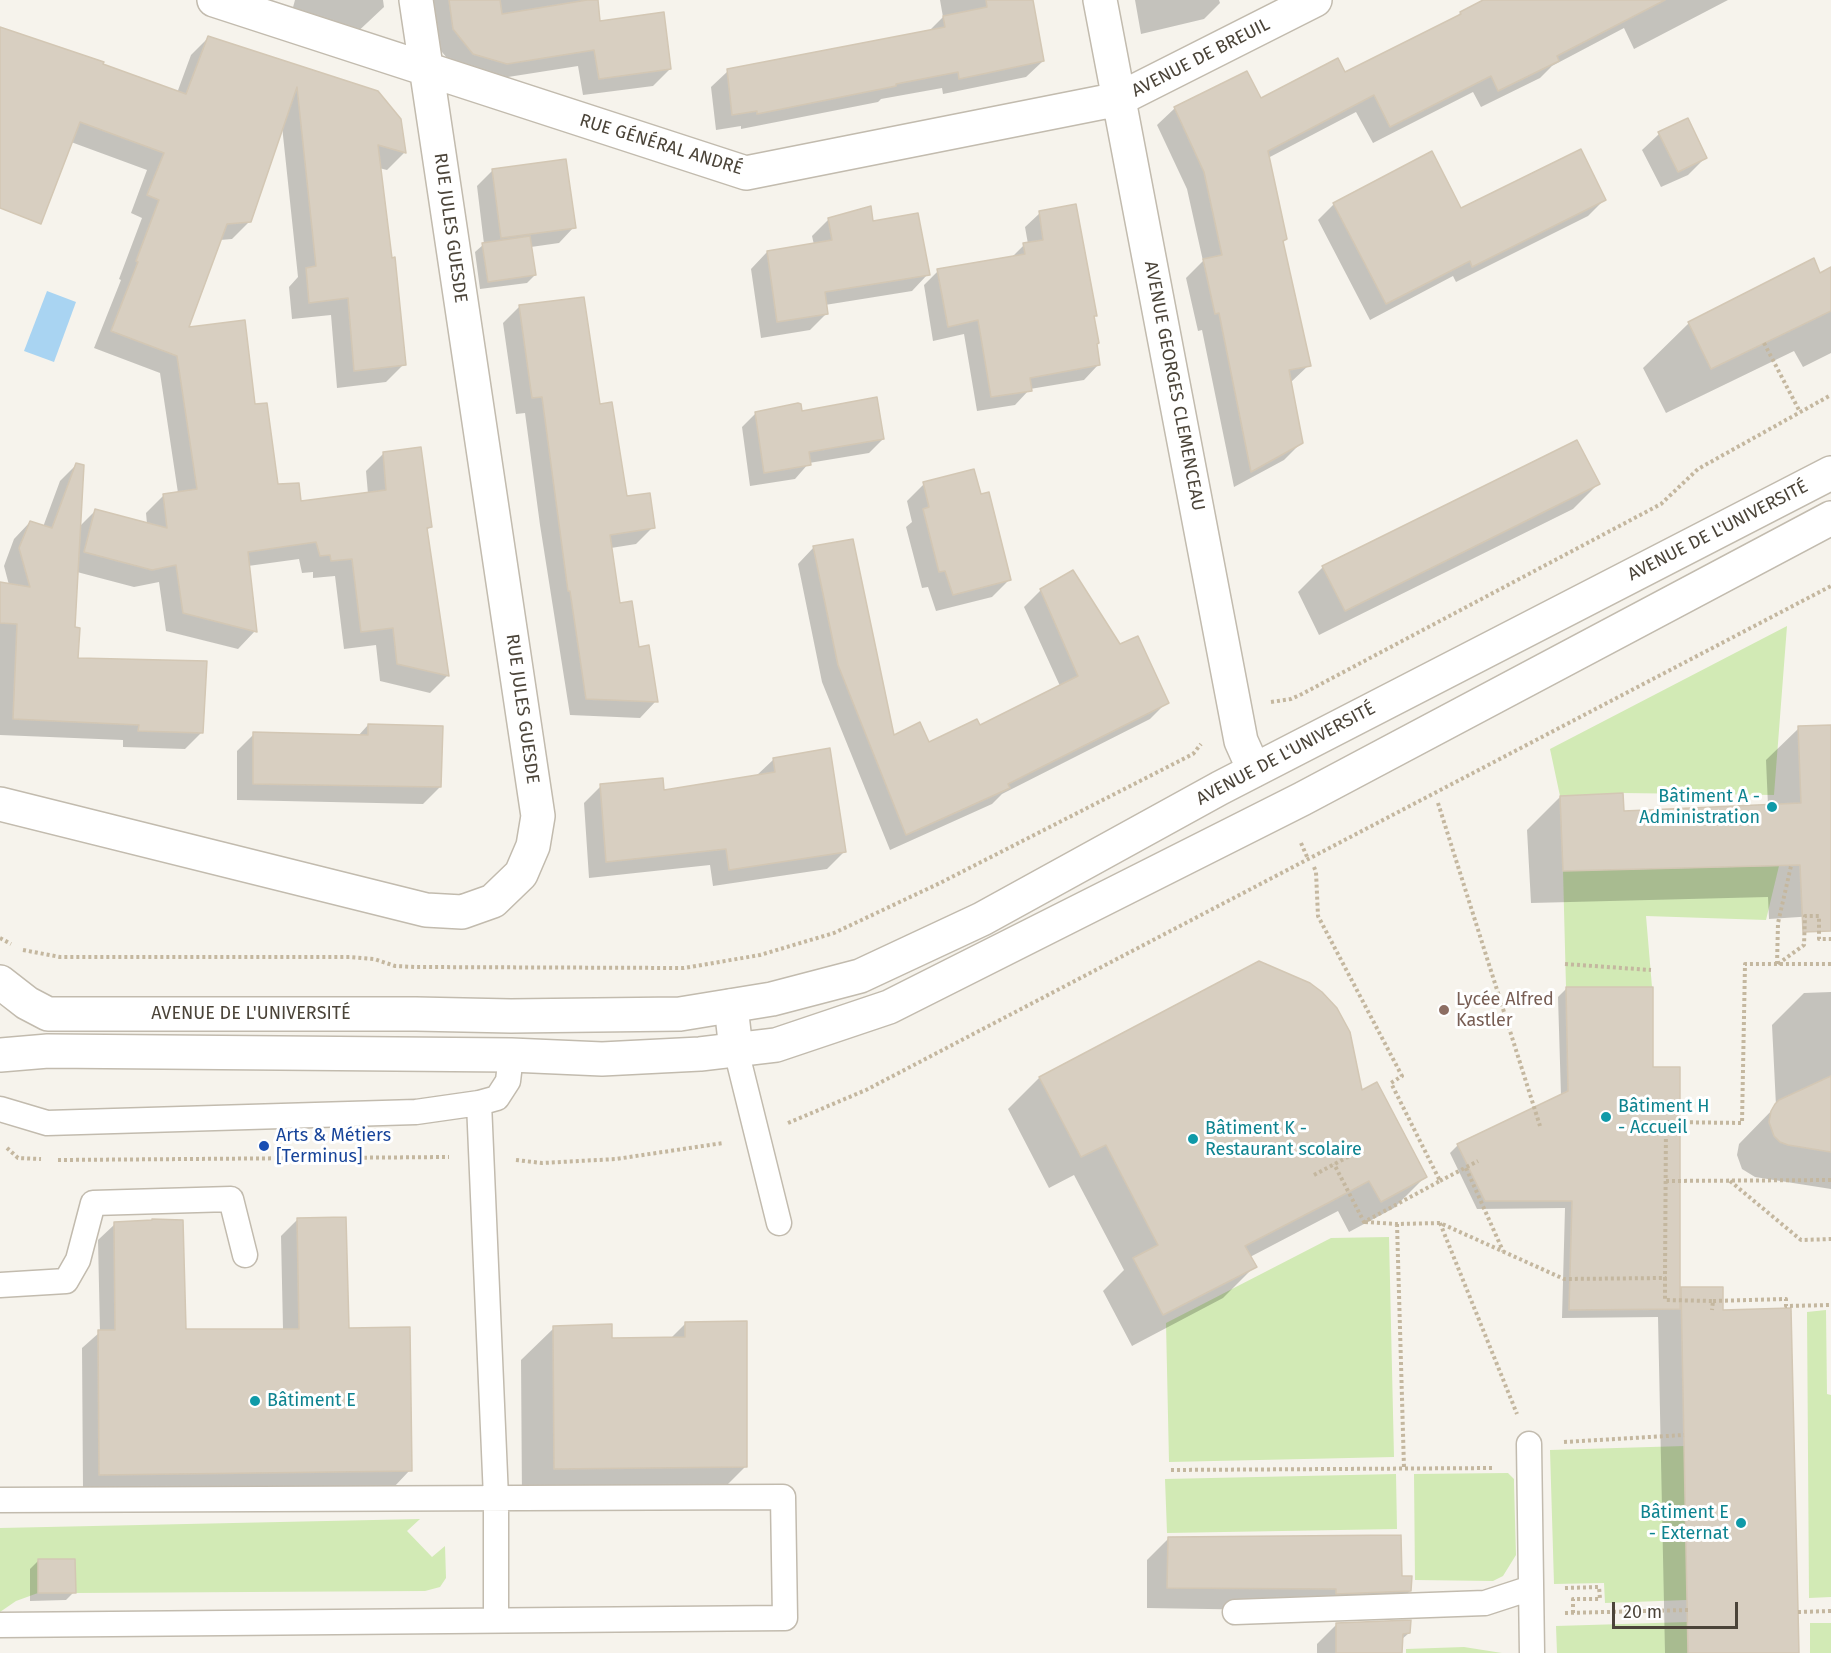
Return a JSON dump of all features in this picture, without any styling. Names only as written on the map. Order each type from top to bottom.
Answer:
[{"type":"street","name":"RUE GÉNÉRAL ANDRÉ","points":[[214,0],[426,71],[746,173],[1119,99]]},
{"type":"street","name":"RUE JULES GUESDE","points":[[0,804],[426,909],[462,912],[472,909],[493,901],[521,874],[533,846],[538,816],[416,0]]},
{"type":"street","name":"AVENUE GEORGES CLEMENCEAU","points":[[1100,0],[1241,741],[1254,770]]},
{"type":"street","name":"AVENUE DE BREUIL","points":[[1119,99],[1315,0]]},
{"type":"street","name":"AVENUE DE L'UNIVERSITÉ","points":[[0,982],[27,1003],[48,1014],[511,1016],[680,1014],[772,999],[860,976],[982,919],[1254,770],[1831,472]]},
{"type":"street","points":[[0,1055],[48,1051],[511,1055],[602,1059],[700,1054],[776,1045],[889,1007],[1302,799],[1831,518]]},
{"type":"street","points":[[731,1005],[736,1050]]},
{"type":"street","points":[[511,1016],[511,1055]]},
{"type":"lane","points":[[736,1050],[779,1223]]},
{"type":"lane","points":[[0,1109],[47,1123],[416,1112],[479,1103],[497,1098],[508,1081],[511,1055]]},
{"type":"lane","points":[[479,1103],[496,1498],[496,1620]]},
{"type":"lane","points":[[0,1285],[66,1281],[78,1260],[93,1203],[231,1199],[245,1255]]},
{"type":"lane","points":[[1529,1444],[1532,1653]]},
{"type":"lane","points":[[0,1500],[783,1497],[785,1617],[0,1625]]},
{"type":"lane","points":[[1235,1612],[1485,1603],[1531,1588]]},
{"type":"path","points":[[1764,344],[1800,412]]},
{"type":"path","points":[[0,938],[18,949],[60,957],[350,957],[374,959],[395,966],[415,967],[684,968],[760,955],[834,933],[940,883],[1193,754],[1221,720],[1255,704],[1291,699],[1662,504],[1698,469],[1831,395]]},
{"type":"path","points":[[1437,802],[1540,1126]]},
{"type":"path","points":[[1298,836],[1308,859]]},
{"type":"path","points":[[1777,965],[1778,923],[1791,866]]},
{"type":"path","points":[[1314,867],[1318,916],[1402,1076],[1391,1083],[1440,1181]]},
{"type":"path","points":[[1777,965],[1804,945],[1805,915],[1819,916],[1819,939],[1831,939]]},
{"type":"path","points":[[1565,964],[1651,970]]},
{"type":"path","points":[[1653,1122],[1742,1123],[1745,964],[1831,964]]},
{"type":"path","points":[[1666,1122],[1665,1300],[1786,1299],[1786,1306],[1831,1305]]},
{"type":"path","points":[[1314,1175],[1355,1153]]},
{"type":"path","points":[[1364,1222],[1478,1161]]},
{"type":"path","points":[[1334,1164],[1364,1222]]},
{"type":"path","points":[[1466,1168],[1503,1251]]},
{"type":"path","points":[[1666,1181],[1831,1180]]},
{"type":"path","points":[[1730,1181],[1801,1240],[1831,1239]]},
{"type":"path","points":[[1364,1222],[1397,1224],[1440,1222],[1564,1279],[1665,1278]]},
{"type":"path","points":[[1440,1222],[1529,1444],[1684,1436]]},
{"type":"path","points":[[1397,1224],[1404,1468]]},
{"type":"path","points":[[1712,1311],[1713,1301]]},
{"type":"path","points":[[1171,1470],[1529,1468]]},
{"type":"path","points":[[1531,1588],[1599,1587],[1600,1599],[1573,1599],[1573,1613],[1688,1610]]},
{"type":"path","points":[[1798,1612],[1831,1611]]},
{"type":"green space","points":[[1787,626],[1774,795],[1623,793],[1560,796],[1550,749]]},
{"type":"green space","points":[[1779,866],[1766,920],[1646,916],[1652,987],[1566,987],[1563,871]]},
{"type":"green space","points":[[1389,1237],[1394,1457],[1169,1462],[1166,1323],[1331,1238]]},
{"type":"green space","points":[[1826,1310],[1827,1394],[1831,1395],[1831,1597],[1809,1598],[1807,1312]]},
{"type":"green space","points":[[1684,1446],[1687,1600],[1605,1603],[1604,1583],[1554,1584],[1550,1450]]},
{"type":"green space","points":[[1508,1473],[1514,1479],[1516,1555],[1503,1576],[1493,1581],[1415,1580],[1414,1474]]},
{"type":"green space","points":[[1396,1474],[1397,1529],[1167,1533],[1165,1479]]},
{"type":"green space","points":[[420,1519],[407,1531],[432,1557],[445,1546],[446,1578],[440,1587],[425,1591],[76,1593],[38,1559],[38,1593],[16,1601],[0,1612],[0,1528]]},
{"type":"green space","points":[[1688,1622],[1688,1653],[1557,1653],[1556,1626]]},
{"type":"green space","points":[[1810,1623],[1831,1623],[1831,1653],[1810,1653]]},
{"type":"green space","points":[[1464,1647],[1502,1653],[1406,1653],[1406,1649]]},
{"type":"water","points":[[47,291],[76,302],[54,362],[24,351]]},
{"type":"building","points":[[449,0],[500,0],[502,14],[598,0],[600,21],[664,12],[671,69],[599,79],[594,50],[507,64],[473,54],[453,29]]},
{"type":"building","points":[[986,0],[1033,0],[1044,61],[959,79],[958,72],[757,114],[757,111],[732,115],[727,69],[945,27],[943,16],[987,7]]},
{"type":"building","points":[[1483,0],[1665,0],[1557,56],[1559,61],[1498,91],[1491,76],[1390,127],[1374,95],[1268,151],[1287,239],[1283,241],[1311,366],[1289,370],[1303,443],[1251,472],[1219,313],[1215,314],[1203,259],[1222,255],[1204,172],[1174,107],[1247,71],[1261,98],[1338,58],[1345,72],[1461,14],[1460,12]]},
{"type":"building","points":[[0,27],[104,62],[103,64],[186,94],[208,36],[378,91],[401,119],[406,153],[378,145],[392,258],[395,257],[406,365],[354,371],[348,298],[309,303],[306,268],[316,266],[297,87],[251,222],[227,224],[189,327],[245,320],[255,404],[267,403],[278,484],[299,483],[301,501],[386,490],[383,452],[421,447],[432,527],[427,528],[449,676],[397,664],[393,628],[361,632],[352,559],[331,561],[330,555],[320,556],[316,542],[248,552],[257,632],[183,613],[176,565],[152,570],[84,552],[95,509],[167,528],[163,494],[197,489],[177,356],[111,331],[159,200],[147,195],[164,153],[80,122],[41,224],[0,208]]},
{"type":"building","points":[[1688,118],[1707,158],[1678,172],[1658,132]]},
{"type":"building","points":[[1581,149],[1606,200],[1472,267],[1470,261],[1386,304],[1333,203],[1432,151],[1461,208]]},
{"type":"building","points":[[566,159],[576,228],[501,238],[492,169]]},
{"type":"building","points":[[1076,204],[1097,316],[1094,316],[1100,365],[1030,378],[1032,391],[991,397],[978,320],[948,327],[937,269],[1025,254],[1023,243],[1043,240],[1039,211]]},
{"type":"building","points":[[871,206],[873,221],[918,213],[930,275],[825,292],[828,314],[777,322],[767,251],[832,240],[828,218]]},
{"type":"building","points":[[530,236],[536,275],[488,282],[482,243]]},
{"type":"building","points":[[1814,258],[1820,273],[1831,267],[1831,311],[1711,369],[1688,322]]},
{"type":"building","points":[[584,297],[600,404],[612,402],[627,496],[650,493],[655,528],[610,535],[620,603],[632,601],[639,647],[649,645],[658,702],[586,699],[570,591],[568,591],[542,397],[532,398],[519,305]]},
{"type":"building","points":[[877,397],[884,439],[809,452],[811,465],[764,473],[755,412],[798,403],[801,404],[802,411]]},
{"type":"building","points":[[1577,440],[1600,484],[1345,611],[1322,566]]},
{"type":"building","points":[[76,463],[84,465],[75,627],[80,628],[78,658],[207,661],[203,733],[138,731],[139,725],[13,719],[17,624],[0,623],[0,582],[30,587],[19,548],[30,521],[52,528]]},
{"type":"building","points":[[974,469],[981,494],[989,492],[1011,580],[953,595],[945,571],[939,572],[923,509],[929,507],[923,482]]},
{"type":"building","points":[[853,539],[894,735],[920,722],[929,742],[977,719],[980,725],[1078,676],[1040,589],[1073,570],[1120,644],[1138,636],[1169,703],[1008,784],[1010,788],[906,835],[838,665],[813,546]]},
{"type":"building","points":[[368,724],[443,726],[441,787],[253,784],[253,732],[368,735]]},
{"type":"building","name":"Bâtiment A - Administration","points":[[1831,725],[1831,931],[1803,932],[1800,865],[1563,871],[1560,796],[1623,793],[1624,811],[1801,803],[1798,726]]},
{"type":"building","points":[[830,748],[846,852],[729,870],[726,849],[606,862],[600,784],[663,778],[664,790],[775,772],[773,758]]},
{"type":"building","name":"Bâtiment K - Restaurant scolaire","points":[[1259,961],[1310,983],[1337,1008],[1350,1032],[1362,1090],[1377,1082],[1427,1177],[1381,1202],[1369,1181],[1245,1246],[1257,1267],[1163,1315],[1133,1258],[1158,1245],[1106,1145],[1081,1157],[1039,1077]]},
{"type":"building","name":"Bâtiment H - Accueil","points":[[1566,987],[1653,987],[1653,1067],[1680,1067],[1680,1309],[1569,1310],[1572,1201],[1485,1201],[1457,1144],[1568,1091]]},
{"type":"building","points":[[1831,1076],[1831,1152],[1780,1142],[1774,1136],[1769,1122],[1775,1104]]},
{"type":"building","name":"Bâtiment E","points":[[346,1217],[349,1328],[410,1327],[412,1471],[99,1475],[98,1330],[115,1330],[114,1222],[152,1219],[183,1220],[186,1329],[299,1329],[297,1218]]},
{"type":"building","name":"Bâtiment E - Externat","points":[[1681,1287],[1723,1287],[1723,1310],[1791,1308],[1799,1653],[1688,1653]]},
{"type":"building","points":[[747,1321],[747,1467],[554,1469],[553,1326],[612,1324],[612,1338],[685,1337],[685,1322]]},
{"type":"building","points":[[1401,1535],[1402,1576],[1412,1576],[1411,1591],[1336,1594],[1336,1589],[1167,1588],[1168,1537]]},
{"type":"building","points":[[38,1559],[75,1559],[76,1593],[38,1593]]},
{"type":"building","points":[[1411,1620],[1410,1633],[1403,1634],[1402,1653],[1336,1653],[1336,1623]]},
{"type":"place","name":"Bâtiment A - Administration","points":[[1772,807]]},
{"type":"place","name":"Lycée Alfred Kastler","points":[[1444,1010]]},
{"type":"place","name":"Bâtiment H - Accueil","points":[[1606,1117]]},
{"type":"place","name":"Bâtiment K - Restaurant scolaire","points":[[1193,1139]]},
{"type":"place","name":"Arts & Métiers [Terminus]","points":[[264,1146]]},
{"type":"place","name":"Bâtiment E","points":[[255,1401]]},
{"type":"place","name":"Bâtiment E - Externat","points":[[1741,1523]]}]
